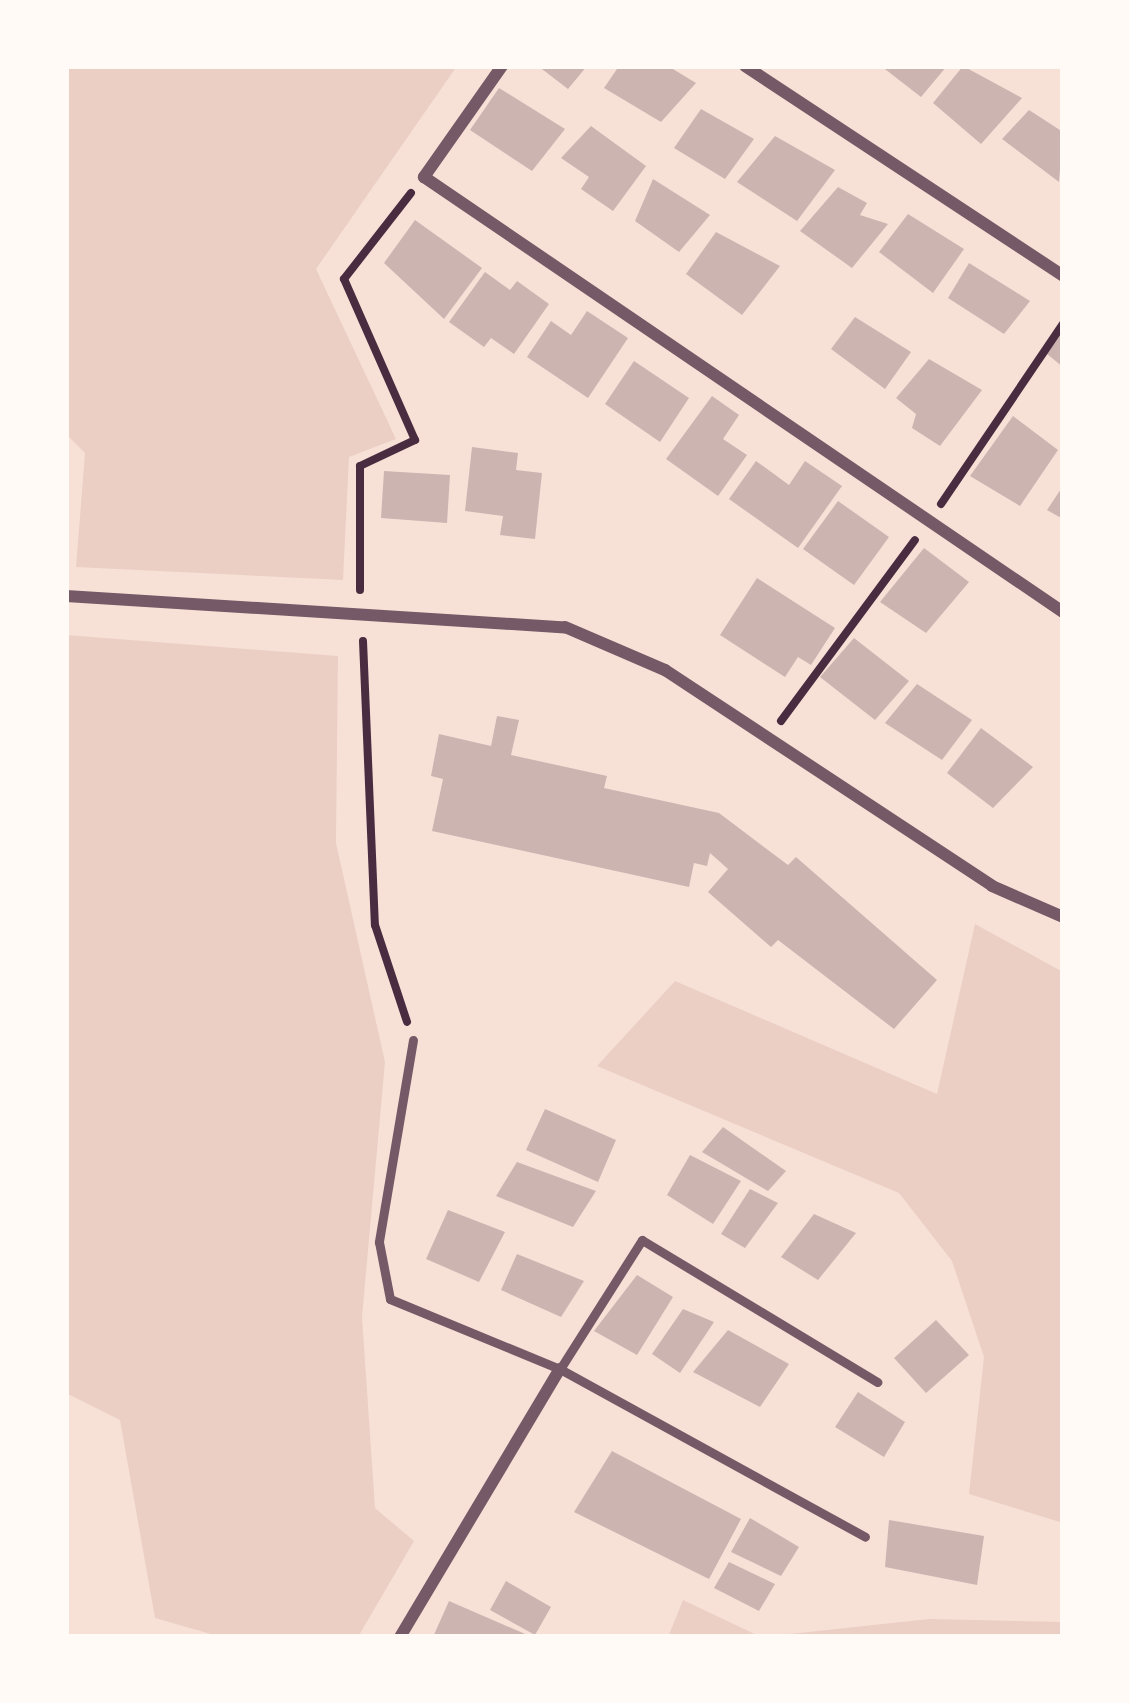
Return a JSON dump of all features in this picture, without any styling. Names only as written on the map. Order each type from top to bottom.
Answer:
[{"type":"street","points":[[502,66],[424,177],[932,518],[1063,612]]},
{"type":"street","points":[[746,66],[1063,276]]},
{"type":"street","points":[[66,596],[565,627],[665,670],[992,886],[1063,917]]},
{"type":"street","points":[[400,1637],[560,1369]]},
{"type":"lane","points":[[413,1040],[379,1242],[390,1299],[560,1369],[865,1537]]},
{"type":"lane","points":[[560,1369],[642,1240],[877,1382]]},
{"type":"path","points":[[403,203],[344,279],[415,440],[360,466],[359,613],[372,713],[375,925],[413,1040]]},
{"type":"path","points":[[770,737],[932,518],[1063,324]]},
{"type":"shaded area","points":[[66,66],[457,66],[316,269],[396,439],[349,457],[343,580],[76,567],[85,453],[66,434]]},
{"type":"shaded area","points":[[66,635],[338,656],[336,843],[385,1062],[362,1317],[375,1508],[414,1541],[358,1637],[221,1637],[155,1618],[120,1420],[66,1393]]},
{"type":"shaded area","points":[[975,924],[1063,972],[1063,1523],[969,1494],[984,1357],[952,1261],[899,1193],[597,1066],[675,981],[937,1094]]},
{"type":"shaded area","points":[[683,1600],[761,1637],[668,1637]]},
{"type":"shaded area","points":[[929,1619],[1063,1622],[1063,1637],[761,1637]]},
{"type":"building","points":[[538,66],[587,66],[568,89]]},
{"type":"building","points":[[619,66],[668,66],[696,83],[661,122],[604,88]]},
{"type":"building","points":[[881,66],[947,66],[921,97]]},
{"type":"building","points":[[963,66],[1022,98],[981,144],[933,103]]},
{"type":"building","points":[[499,88],[565,129],[532,171],[470,130]]},
{"type":"building","points":[[701,109],[754,139],[725,179],[674,148]]},
{"type":"building","points":[[1029,110],[1063,132],[1059,182],[1002,139]]},
{"type":"building","points":[[591,126],[646,166],[613,211],[581,189],[589,177],[561,158]]},
{"type":"building","points":[[775,136],[835,170],[797,221],[737,182]]},
{"type":"building","points":[[653,179],[710,215],[679,252],[635,221]]},
{"type":"building","points":[[838,187],[867,203],[860,215],[888,224],[852,268],[800,231]]},
{"type":"building","points":[[908,214],[964,249],[933,293],[879,252]]},
{"type":"building","points":[[415,220],[482,268],[444,319],[384,263]]},
{"type":"building","points":[[716,232],[780,266],[742,315],[686,274]]},
{"type":"building","points":[[969,263],[1030,301],[1004,334],[948,298]]},
{"type":"building","points":[[485,272],[510,290],[517,281],[549,304],[514,354],[491,338],[484,347],[449,322]]},
{"type":"building","points":[[587,311],[628,338],[588,398],[527,357],[551,321],[571,335]]},
{"type":"building","points":[[855,317],[911,352],[885,389],[831,349]]},
{"type":"building","points":[[1063,331],[1063,367],[1047,354]]},
{"type":"building","points":[[929,359],[982,390],[940,446],[912,428],[916,414],[896,398]]},
{"type":"building","points":[[634,361],[689,398],[660,442],[605,404]]},
{"type":"building","points":[[712,396],[739,415],[723,439],[747,455],[718,496],[666,459]]},
{"type":"building","points":[[1013,416],[1058,450],[1020,506],[970,476]]},
{"type":"building","points":[[472,447],[518,453],[516,470],[542,473],[535,539],[500,535],[503,516],[465,511]]},
{"type":"building","points":[[756,461],[789,485],[805,461],[842,486],[798,548],[729,499]]},
{"type":"building","points":[[384,471],[450,475],[447,523],[381,518]]},
{"type":"building","points":[[1063,486],[1063,519],[1047,510]]},
{"type":"building","points":[[838,501],[889,537],[854,585],[803,549]]},
{"type":"building","points":[[924,548],[969,582],[926,633],[880,602]]},
{"type":"building","points":[[757,578],[835,628],[811,665],[798,657],[785,677],[720,635]]},
{"type":"building","points":[[854,638],[909,681],[875,720],[820,677]]},
{"type":"building","points":[[917,684],[972,720],[942,760],[885,723]]},
{"type":"building","points":[[497,716],[519,720],[511,755],[607,776],[604,788],[719,813],[788,865],[796,857],[937,980],[894,1029],[778,940],[771,947],[708,892],[728,869],[710,853],[707,866],[694,863],[689,887],[432,831],[443,779],[431,776],[439,734],[491,746]]},
{"type":"building","points":[[981,728],[1033,767],[993,808],[947,773]]},
{"type":"building","points":[[545,1109],[616,1140],[598,1182],[526,1150]]},
{"type":"building","points":[[723,1127],[786,1171],[768,1191],[702,1152]]},
{"type":"building","points":[[690,1155],[741,1181],[713,1224],[667,1195]]},
{"type":"building","points":[[517,1162],[596,1191],[573,1227],[496,1196]]},
{"type":"building","points":[[750,1189],[778,1203],[745,1248],[721,1234]]},
{"type":"building","points":[[448,1210],[505,1232],[479,1282],[426,1259]]},
{"type":"building","points":[[814,1214],[856,1233],[818,1280],[781,1257]]},
{"type":"building","points":[[517,1254],[584,1281],[561,1317],[501,1290]]},
{"type":"building","points":[[637,1275],[673,1297],[637,1355],[594,1331]]},
{"type":"building","points":[[683,1309],[714,1322],[680,1373],[652,1354]]},
{"type":"building","points":[[936,1320],[969,1355],[926,1393],[894,1358]]},
{"type":"building","points":[[728,1330],[789,1364],[760,1407],[693,1372]]},
{"type":"building","points":[[858,1392],[905,1422],[884,1457],[835,1427]]},
{"type":"building","points":[[612,1451],[741,1519],[709,1579],[574,1512]]},
{"type":"building","points":[[750,1518],[799,1547],[781,1576],[731,1552]]},
{"type":"building","points":[[889,1520],[984,1536],[977,1585],[885,1567]]},
{"type":"building","points":[[729,1562],[775,1584],[759,1611],[714,1588]]},
{"type":"building","points":[[506,1581],[551,1607],[535,1635],[490,1610]]},
{"type":"building","points":[[449,1601],[532,1637],[433,1637]]}]
